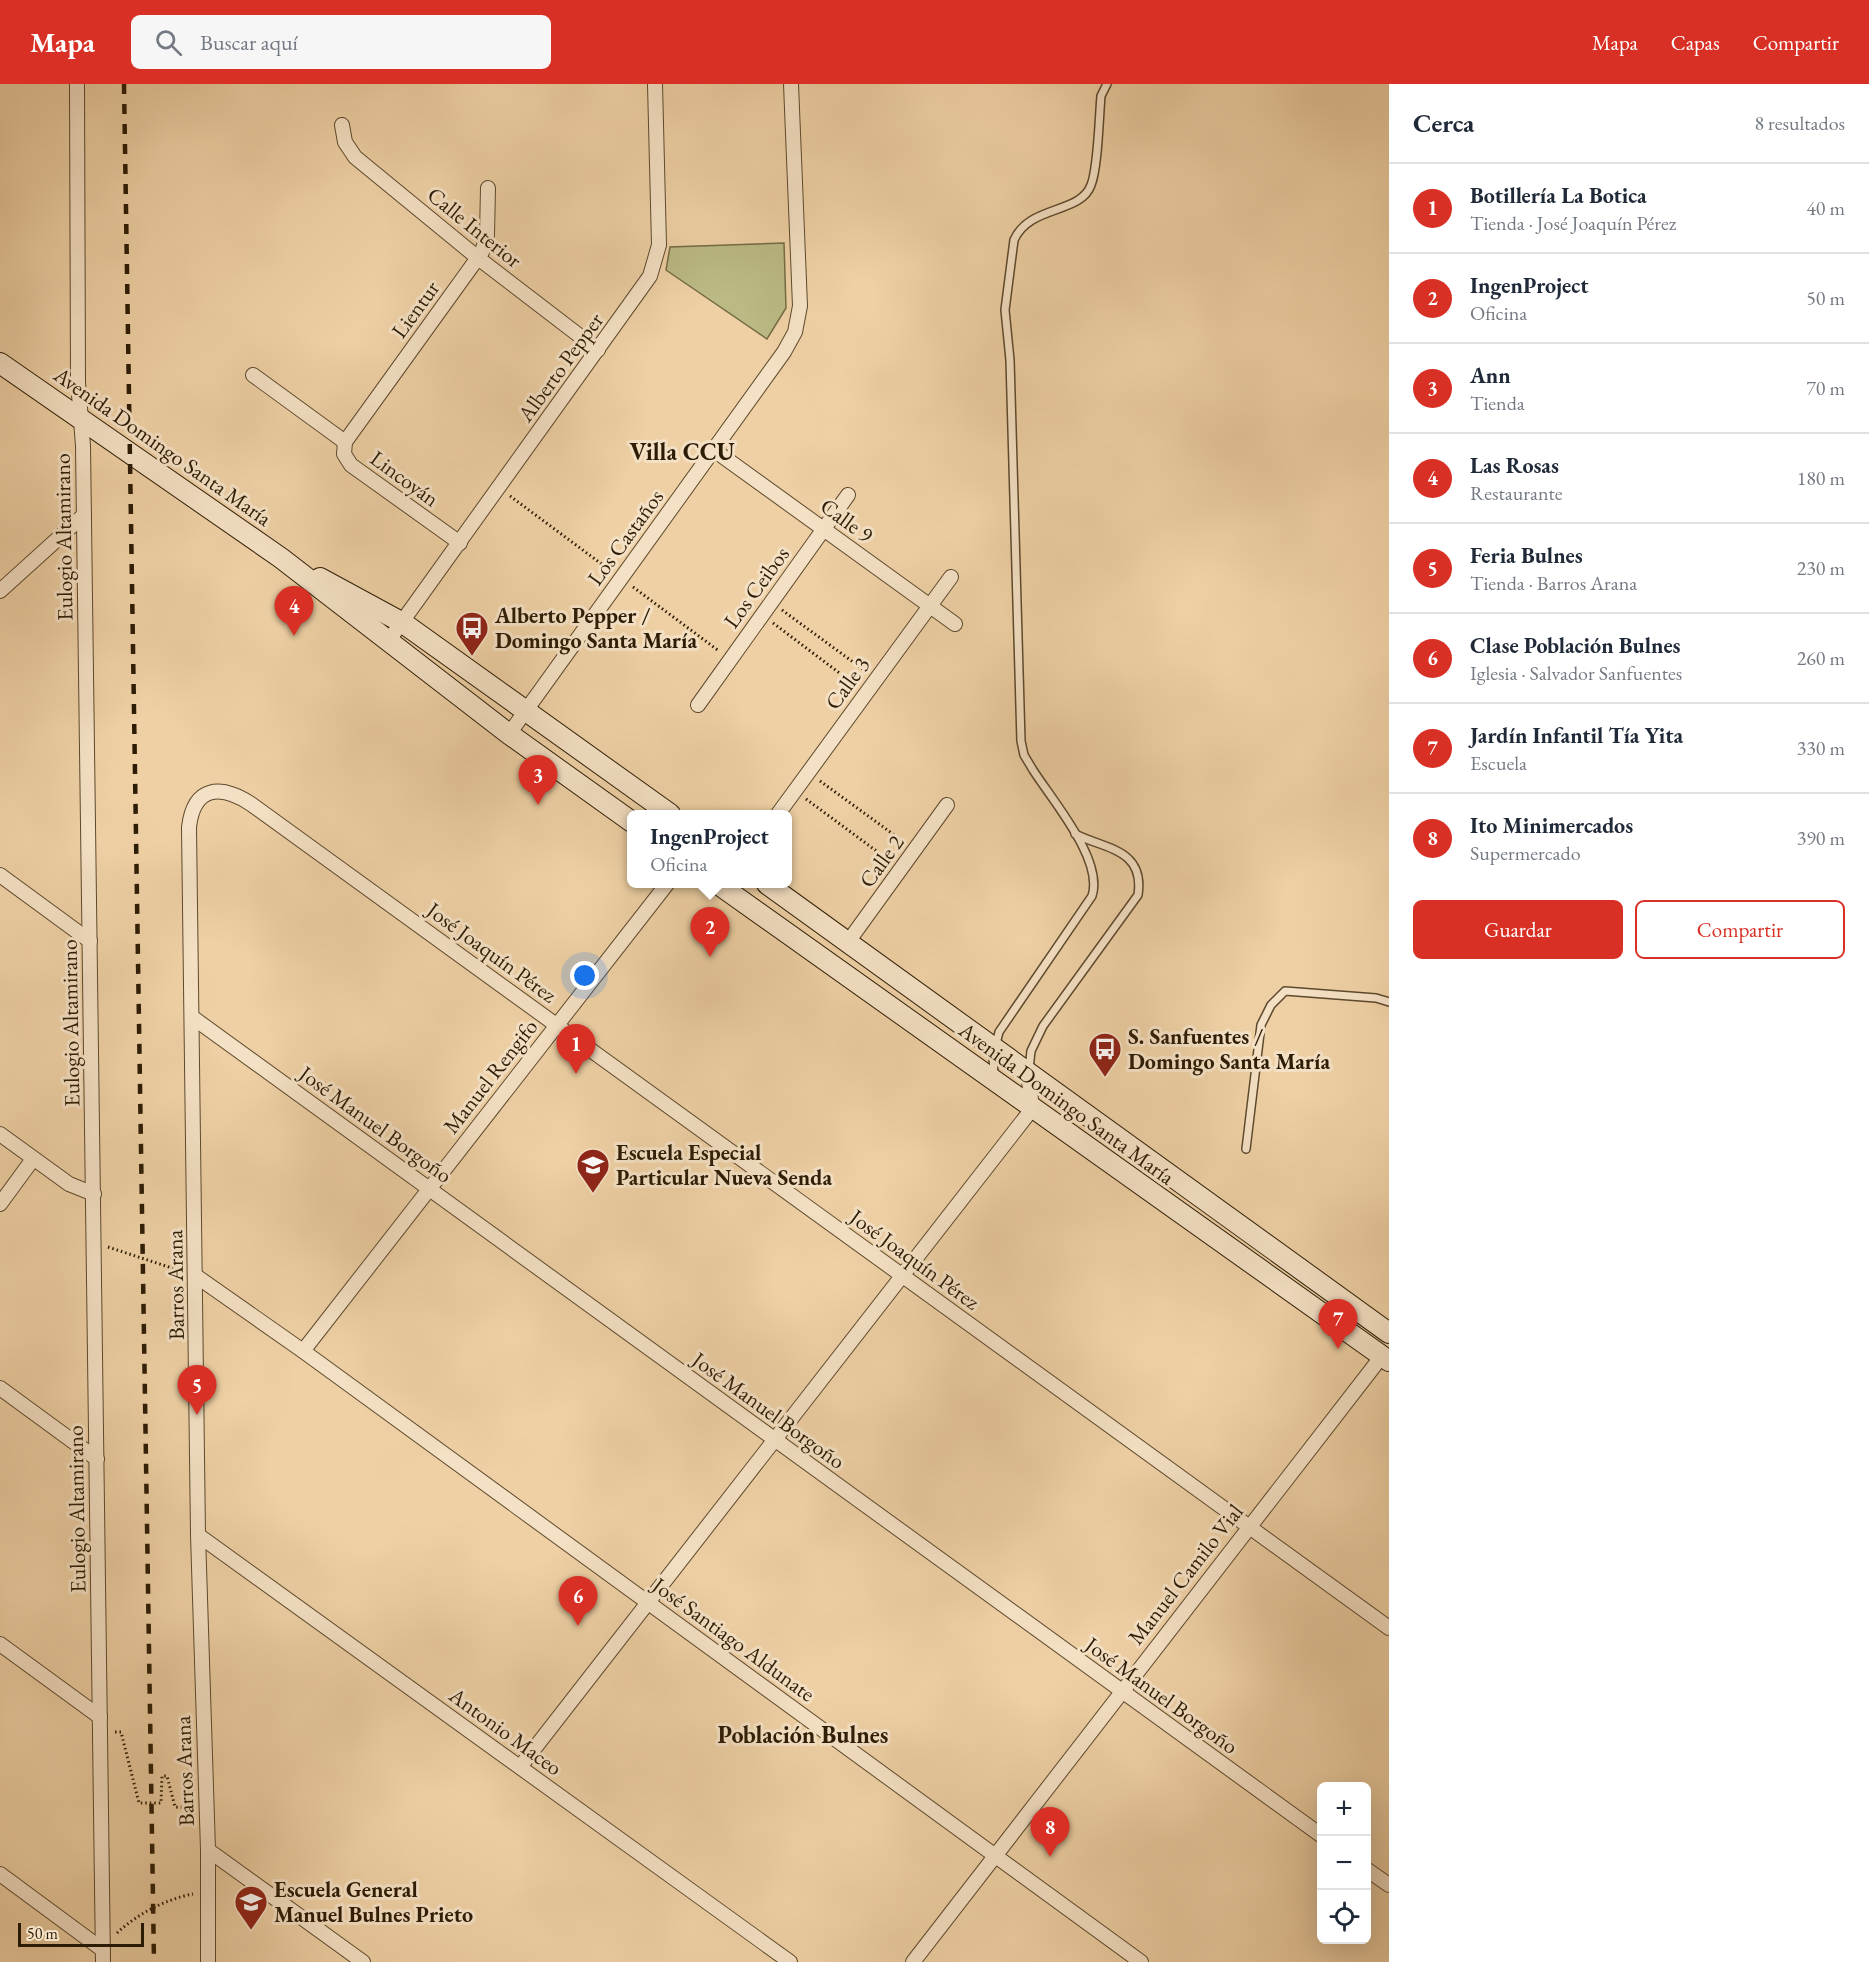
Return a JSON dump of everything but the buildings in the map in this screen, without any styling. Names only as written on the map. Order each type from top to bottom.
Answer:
[{"type":"main road","name":"Avenida Domingo Santa María","points":[[0,357],[18,373],[280,558],[509,734],[627,818]]},
{"type":"main road","name":"Avenida Domingo Santa María","points":[[0,363],[18,373]]},
{"type":"main road","name":"Avenida Domingo Santa María","points":[[280,558],[403,622],[664,810]]},
{"type":"main road","name":"Avenida Domingo Santa María","points":[[724,888],[995,1080],[1032,1109],[1387,1356]]},
{"type":"main road","name":"Avenida Domingo Santa María","points":[[773,888],[1389,1332]]},
{"type":"street","name":"Eulogio Altamirano","points":[[77,84],[78,374],[84,515],[103,1956]]},
{"type":"street","name":"Alberto Pepper","points":[[389,640],[645,285],[657,258],[660,232],[655,84]]},
{"type":"street","name":"Los Castaños","points":[[509,734],[791,342],[799,319],[791,84]]},
{"type":"street","name":"Calle Interior","points":[[342,125],[345,142],[355,157],[478,258],[598,350]]},
{"type":"street","name":"Lientur","points":[[345,442],[478,258],[487,240],[488,188]]},
{"type":"street","name":"Lincoyán","points":[[253,375],[345,442],[344,454],[351,465],[460,543]]},
{"type":"street","name":"Calle 9","points":[[714,450],[955,624]]},
{"type":"street","name":"Los Ceibos","points":[[698,705],[848,495]]},
{"type":"street","points":[[0,591],[84,515]]},
{"type":"street","name":"Calle 3","points":[[781,810],[951,576]]},
{"type":"street","name":"José Joaquín Pérez","points":[[206,794],[225,791],[251,804],[1389,1628]]},
{"type":"street","name":"Barros Arana","points":[[206,794],[191,810],[189,827],[198,1535],[208,1850],[207,1962]]},
{"type":"street","name":"Calle 2","points":[[848,942],[947,805]]},
{"type":"street","points":[[0,875],[90,941]]},
{"type":"street","name":"Manuel Rengifo","points":[[303,1351],[664,888]]},
{"type":"street","name":"José Manuel Borgoño","points":[[192,1017],[1317,1832]]},
{"type":"street","points":[[520,1767],[1032,1109],[1028,1071]]},
{"type":"street","points":[[0,1134],[69,1184],[94,1194]]},
{"type":"street","points":[[0,1204],[33,1159]]},
{"type":"street","name":"José Santiago Aldunate","points":[[196,1276],[303,1351],[1141,1962]]},
{"type":"street","name":"Manuel Camilo Vial","points":[[913,1962],[1249,1526],[1387,1356]]},
{"type":"street","points":[[0,1388],[96,1459]]},
{"type":"street","name":"Antonio Maceo","points":[[198,1535],[790,1962]]},
{"type":"street","points":[[0,1644],[100,1717]]},
{"type":"street","points":[[208,1850],[363,1962]]},
{"type":"street","points":[[1371,1872],[1389,1885]]},
{"type":"street","points":[[0,1874],[103,1956]]},
{"type":"lane","points":[[995,1080],[992,1070],[995,1047],[1002,1026],[1092,896],[1096,884],[1095,873],[1075,834],[1033,770],[1021,741],[1010,372],[1005,310],[1014,240],[1019,230],[1028,221],[1078,201],[1092,185],[1101,96],[1107,84]]},
{"type":"lane","points":[[1028,1071],[1031,1051],[1043,1026],[1138,895],[1140,883],[1135,868],[1125,855],[1075,834]]},
{"type":"lane","points":[[1246,1149],[1261,1025],[1271,1005],[1285,991],[1376,998],[1389,1002]]},
{"type":"path","points":[[771,602],[876,679]]},
{"type":"path","points":[[762,615],[866,693]]},
{"type":"path","points":[[808,773],[915,850]]},
{"type":"path","points":[[795,791],[901,869]]},
{"type":"path","points":[[94,1245],[123,1249],[196,1276]]},
{"type":"path","points":[[101,1732],[121,1732],[139,1803],[161,1803],[162,1776],[167,1776],[175,1807],[206,1808]]},
{"type":"path","points":[[103,1956],[117,1933],[136,1916],[181,1896],[208,1891]]},
{"type":"shaded area","points":[[784,243],[786,308],[767,339],[666,270],[670,247]]},
{"type":"railway","points":[[124,84],[154,1962]]},
{"type":"place","name":"Las Rosas","points":[[294,636]]},
{"type":"place","name":"Alberto Pepper / Domingo Santa María","points":[[472,657]]},
{"type":"place","name":"Ann","points":[[538,805]]},
{"type":"place","name":"IngenProject","points":[[710,957]]},
{"type":"place","name":"Botillería La Botica","points":[[576,1074]]},
{"type":"place","name":"S. Sanfuentes / Domingo Santa María","points":[[1105,1078]]},
{"type":"place","name":"Escuela Especial Particular Nueva Senda","points":[[593,1194]]},
{"type":"place","name":"Jardín Infantil Tía Yita","points":[[1338,1349]]},
{"type":"place","name":"Feria Bulnes","points":[[197,1415]]},
{"type":"place","name":"Clase Población Bulnes","points":[[578,1626]]},
{"type":"place","name":"Ito Minimercados","points":[[1050,1857]]},
{"type":"place","name":"Escuela General Manuel Bulnes Prieto","points":[[251,1931]]},
{"type":"district","name":"Villa CCU","points":[[682,452]]},
{"type":"district","name":"Población Bulnes","points":[[803,1735]]}]
